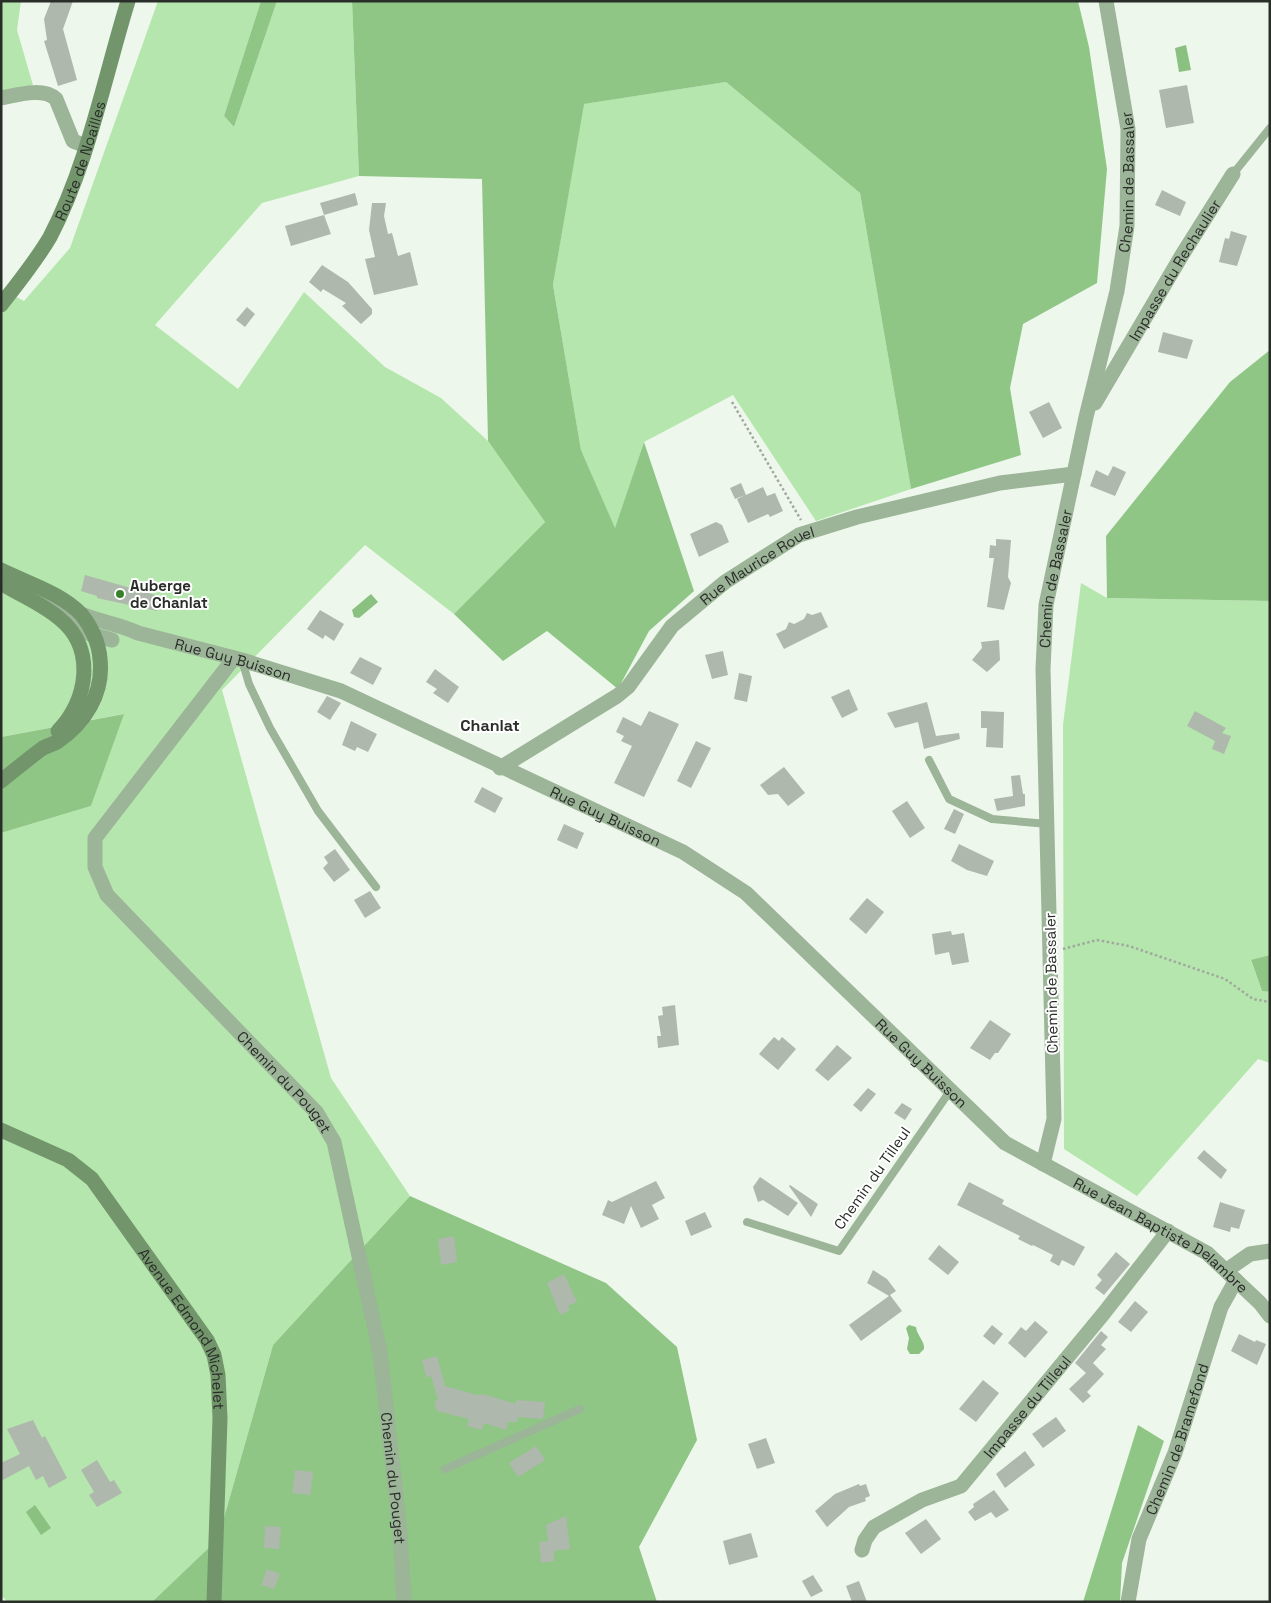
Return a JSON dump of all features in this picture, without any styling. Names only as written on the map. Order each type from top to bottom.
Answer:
[{"type":"main road","name":"Route de Noailles","points":[[1,305],[49,238],[62,210],[86,146],[128,1]]},
{"type":"main road","points":[[1,570],[56,597],[81,614],[95,631],[101,665],[99,686],[89,710],[69,732],[56,742],[45,747]]},
{"type":"main road","points":[[1,583],[61,619],[72,630],[85,667],[80,699],[68,719],[45,747],[1,781]]},
{"type":"main road","name":"Avenue Edmond Michelet","points":[[1,1130],[68,1160],[92,1179],[207,1340],[218,1376],[220,1418],[214,1602]]},
{"type":"street","name":"Chemin de Bassaler","points":[[1043,1164],[1054,1119],[1043,669],[1046,605],[1086,417],[1117,291],[1126,226],[1128,129],[1106,1]]},
{"type":"street","points":[[1,98],[32,93],[52,95],[56,99],[74,141],[86,146]]},
{"type":"street","name":"Impasse du Rechaulier","points":[[1086,417],[1182,255],[1233,174]]},
{"type":"street","name":"Rue Maurice Rouel","points":[[500,768],[618,696],[628,687],[672,626],[725,582],[799,535],[857,517],[1000,482],[1074,474]]},
{"type":"street","points":[[1,583],[56,606],[112,640]]},
{"type":"street","name":"Rue Guy Buisson","points":[[95,631],[125,626],[138,633],[238,659],[341,691],[500,768],[683,852],[746,893],[1005,1143],[1043,1164]]},
{"type":"street","points":[[81,652],[85,638],[95,631]]},
{"type":"street","points":[[101,665],[104,650],[112,640],[124,634],[138,633]]},
{"type":"street","name":"Chemin du Pouget","points":[[238,659],[95,838],[95,867],[107,896],[317,1113],[334,1142],[380,1352],[400,1532],[404,1602]]},
{"type":"street","name":"Rue Jean Baptiste Delambre","points":[[1043,1164],[1168,1230],[1206,1253],[1232,1275],[1270,1316]]},
{"type":"street","name":"Impasse du Tilleul","points":[[862,1550],[864,1540],[874,1527],[922,1500],[961,1486],[1104,1313],[1168,1230]]},
{"type":"street","points":[[1232,1275],[1250,1254],[1270,1251]]},
{"type":"street","name":"Chemin de Bramefond","points":[[1128,1602],[1139,1539],[1175,1452],[1232,1275]]},
{"type":"lane","name":"Impasse du Rechaulier","points":[[1233,174],[1270,128]]},
{"type":"lane","points":[[238,659],[266,719],[318,811],[376,887]]},
{"type":"lane","points":[[929,760],[949,799],[992,819],[1048,824]]},
{"type":"lane","name":"Chemin du Tilleul","points":[[747,1222],[839,1251],[950,1091]]},
{"type":"lane","points":[[445,1469],[580,1409]]},
{"type":"path","points":[[732,402],[808,532]]},
{"type":"path","points":[[1051,952],[1097,940],[1129,946],[1224,978],[1253,999],[1270,1002]]},
{"type":"shaded area","points":[[1,1],[21,1],[17,30],[37,99],[1,103]]},
{"type":"shaded area","points":[[158,1],[261,1],[224,116],[234,127],[277,1],[352,1],[359,176],[262,203],[155,325],[238,389],[304,292],[385,367],[441,398],[488,441],[545,522],[454,614],[365,545],[222,690],[331,1078],[410,1196],[273,1345],[218,1539],[152,1602],[8,1602],[1,1596],[1,833],[91,806],[123,714],[1,737],[1,289],[24,301],[70,248]]},
{"type":"shaded area","points":[[261,1],[277,1],[234,127],[224,116]]},
{"type":"shaded area","points":[[352,1],[1078,1],[1089,47],[1107,169],[1097,283],[1023,324],[1010,388],[1021,455],[911,489],[860,193],[726,82],[584,104],[553,285],[581,450],[615,528],[644,442],[694,591],[649,631],[618,689],[547,631],[503,661],[454,614],[545,522],[488,441],[482,179],[359,176]]},
{"type":"shaded area","points":[[1186,45],[1191,70],[1179,72],[1175,48]]},
{"type":"shaded area","points":[[726,82],[860,193],[911,489],[816,521],[733,395],[644,442],[615,529],[581,450],[553,285],[583,104]]},
{"type":"shaded area","points":[[1270,350],[1270,601],[1107,598],[1106,536],[1230,382]]},
{"type":"shaded area","points":[[1081,583],[1107,598],[1270,601],[1270,955],[1251,961],[1262,991],[1270,992],[1270,1063],[1258,1059],[1137,1196],[1064,1149],[1063,725]]},
{"type":"shaded area","points":[[371,594],[378,602],[359,618],[354,617],[352,610]]},
{"type":"shaded area","points":[[124,714],[91,806],[1,833],[1,737]]},
{"type":"shaded area","points":[[1270,955],[1270,992],[1262,991],[1251,960]]},
{"type":"shaded area","points":[[410,1196],[606,1283],[677,1347],[697,1440],[639,1547],[657,1602],[152,1602],[218,1539],[273,1345]]},
{"type":"shaded area","points":[[909,1325],[916,1327],[923,1343],[924,1349],[919,1354],[910,1354],[907,1349],[909,1338],[906,1328]]},
{"type":"shaded area","points":[[1138,1425],[1164,1441],[1122,1563],[1120,1602],[1083,1602]]},
{"type":"shaded area","points":[[35,1505],[51,1528],[41,1535],[26,1512]]},
{"type":"building","points":[[51,1],[73,1],[63,29],[77,80],[58,86],[44,41],[47,40],[44,19]]},
{"type":"building","points":[[1187,85],[1194,123],[1166,128],[1159,90]]},
{"type":"building","points":[[1162,190],[1186,202],[1180,216],[1155,205]]},
{"type":"building","points":[[355,193],[358,205],[324,215],[320,203]]},
{"type":"building","points":[[372,203],[386,203],[384,216],[388,234],[392,233],[398,256],[410,252],[418,285],[374,295],[365,259],[375,257],[369,230]]},
{"type":"building","points":[[324,215],[331,234],[291,246],[285,226]]},
{"type":"building","points":[[1231,231],[1247,236],[1237,266],[1219,262],[1225,238],[1229,239]]},
{"type":"building","points":[[322,265],[348,282],[372,309],[372,314],[361,324],[342,306],[346,303],[323,289],[321,292],[309,282]]},
{"type":"building","points":[[247,307],[255,314],[245,327],[236,320]]},
{"type":"building","points":[[1163,332],[1193,340],[1187,359],[1158,352]]},
{"type":"building","points":[[1049,402],[1062,428],[1043,438],[1029,412]]},
{"type":"building","points":[[1113,466],[1126,472],[1115,496],[1090,486],[1096,470],[1108,476]]},
{"type":"building","points":[[741,483],[746,495],[763,487],[767,496],[775,493],[783,511],[770,517],[768,514],[748,523],[737,499],[745,495],[735,499],[730,488]]},
{"type":"building","points":[[716,522],[722,525],[729,542],[699,557],[690,534]]},
{"type":"building","points":[[996,539],[1011,540],[1008,577],[1011,583],[1004,610],[987,607],[994,558],[989,558],[990,545],[996,546]]},
{"type":"building","name":"Auberge de Chanlat","points":[[85,575],[162,597],[157,611],[97,598],[97,596],[81,591]]},
{"type":"building","points":[[320,610],[344,624],[334,641],[325,635],[323,639],[307,629]]},
{"type":"building","points":[[821,612],[828,627],[784,649],[776,634],[786,629],[789,622],[794,624],[804,619],[807,613],[812,615]]},
{"type":"building","points":[[999,640],[1000,660],[987,672],[972,660],[982,648],[981,642]]},
{"type":"building","points":[[723,651],[728,675],[712,679],[705,655]]},
{"type":"building","points":[[360,657],[382,668],[373,685],[350,673]]},
{"type":"building","points":[[435,669],[459,687],[448,703],[433,693],[437,689],[426,682]]},
{"type":"building","points":[[739,673],[752,676],[747,702],[734,699]]},
{"type":"building","points":[[849,689],[858,710],[842,718],[831,697]]},
{"type":"building","points":[[327,696],[341,703],[330,720],[317,712]]},
{"type":"building","points":[[927,702],[936,736],[959,733],[960,739],[924,749],[918,722],[895,728],[887,713]]},
{"type":"building","points":[[649,711],[679,724],[644,797],[614,783],[632,746],[621,741],[624,736],[616,732],[623,717],[641,726]]},
{"type":"building","points":[[981,711],[1004,712],[1003,748],[986,747],[987,728],[981,728]]},
{"type":"building","points":[[1195,711],[1226,728],[1222,733],[1231,736],[1224,754],[1212,749],[1215,741],[1187,726]]},
{"type":"building","points":[[351,721],[377,734],[368,752],[357,747],[355,751],[342,745]]},
{"type":"building","points":[[696,741],[711,748],[691,788],[677,781]]},
{"type":"building","points":[[784,767],[805,793],[788,806],[778,794],[768,795],[760,785]]},
{"type":"building","points":[[1020,775],[1023,794],[1025,794],[1025,806],[997,811],[994,799],[1013,796],[1011,776]]},
{"type":"building","points":[[482,787],[503,798],[495,813],[474,802]]},
{"type":"building","points":[[907,801],[925,828],[910,838],[892,811]]},
{"type":"building","points":[[954,809],[964,814],[955,834],[944,829]]},
{"type":"building","points":[[564,824],[584,833],[577,849],[557,840]]},
{"type":"building","points":[[959,844],[994,861],[987,876],[967,870],[951,861]]},
{"type":"building","points":[[335,849],[350,870],[334,882],[323,868],[328,863],[324,857]]},
{"type":"building","points":[[370,891],[381,908],[365,918],[354,900]]},
{"type":"building","points":[[867,898],[884,912],[866,934],[849,919]]},
{"type":"building","points":[[951,931],[952,935],[964,933],[969,962],[952,965],[949,952],[935,955],[932,934]]},
{"type":"building","points":[[675,1005],[679,1045],[658,1048],[657,1036],[661,1036],[658,1016],[663,1015],[662,1007]]},
{"type":"building","points":[[990,1020],[1011,1034],[998,1053],[995,1053],[990,1060],[970,1048]]},
{"type":"building","points":[[774,1037],[779,1041],[782,1037],[796,1049],[778,1070],[759,1054]]},
{"type":"building","points":[[837,1045],[852,1058],[828,1081],[815,1070]]},
{"type":"building","points":[[868,1088],[876,1094],[861,1112],[853,1105]]},
{"type":"building","points":[[902,1103],[912,1109],[905,1120],[894,1113]]},
{"type":"building","points":[[1204,1150],[1227,1170],[1221,1179],[1197,1158]]},
{"type":"building","points":[[760,1177],[798,1203],[788,1216],[763,1200],[758,1202],[753,1187]]},
{"type":"building","points":[[656,1181],[665,1198],[652,1205],[659,1219],[641,1228],[631,1206],[624,1224],[602,1215],[608,1200],[612,1202]]},
{"type":"building","points":[[969,1182],[1004,1200],[1002,1204],[1085,1247],[1074,1266],[1062,1260],[1059,1266],[1050,1261],[1053,1255],[1018,1239],[1020,1236],[957,1205]]},
{"type":"building","points":[[789,1186],[818,1204],[811,1217]]},
{"type":"building","points":[[1220,1202],[1245,1210],[1239,1229],[1231,1227],[1230,1232],[1213,1227]]},
{"type":"building","points":[[705,1212],[712,1227],[691,1236],[685,1221]]},
{"type":"building","points":[[454,1236],[457,1262],[441,1265],[438,1239]]},
{"type":"building","points":[[939,1245],[959,1262],[948,1275],[928,1259]]},
{"type":"building","points":[[1116,1252],[1130,1264],[1104,1295],[1095,1288],[1102,1280],[1097,1275]]},
{"type":"building","points":[[873,1270],[887,1279],[896,1291],[890,1295],[902,1311],[861,1341],[849,1325],[889,1296],[867,1283]]},
{"type":"building","points":[[564,1274],[577,1302],[568,1306],[570,1310],[560,1315],[547,1283]]},
{"type":"building","points":[[1135,1301],[1148,1312],[1131,1332],[1118,1322]]},
{"type":"building","points":[[1035,1321],[1048,1332],[1025,1358],[1008,1343],[1021,1327],[1026,1331]]},
{"type":"building","points":[[992,1325],[1003,1334],[994,1345],[983,1336]]},
{"type":"building","points":[[1101,1331],[1108,1337],[1101,1345],[1106,1349],[1093,1363],[1104,1374],[1087,1392],[1091,1396],[1083,1403],[1069,1389],[1086,1373],[1075,1363]]},
{"type":"building","points":[[1239,1334],[1255,1342],[1256,1340],[1266,1344],[1257,1365],[1231,1351]]},
{"type":"building","points":[[437,1356],[445,1386],[477,1395],[483,1394],[516,1404],[516,1400],[545,1402],[543,1419],[518,1417],[517,1422],[508,1422],[506,1430],[484,1423],[482,1430],[467,1426],[469,1419],[437,1411],[434,1401],[438,1400],[431,1376],[426,1377],[422,1360]]},
{"type":"building","points":[[983,1380],[999,1393],[976,1422],[959,1409]]},
{"type":"building","points":[[1056,1417],[1066,1431],[1043,1448],[1032,1434]]},
{"type":"building","points":[[33,1420],[42,1438],[45,1436],[67,1478],[49,1488],[43,1476],[36,1480],[29,1466],[1,1481],[1,1463],[20,1454],[7,1429]]},
{"type":"building","points":[[766,1438],[775,1463],[757,1469],[748,1444]]},
{"type":"building","points":[[536,1446],[545,1460],[518,1477],[509,1463]]},
{"type":"building","points":[[1025,1451],[1035,1465],[1005,1488],[996,1474]]},
{"type":"building","points":[[97,1460],[110,1482],[114,1480],[122,1493],[97,1507],[89,1495],[94,1492],[81,1470]]},
{"type":"building","points":[[295,1470],[313,1472],[310,1495],[292,1493]]},
{"type":"building","points":[[859,1484],[860,1486],[866,1484],[870,1496],[865,1498],[866,1501],[849,1507],[827,1527],[815,1511],[835,1494]]},
{"type":"building","points":[[994,1490],[1009,1510],[996,1518],[991,1512],[975,1521],[968,1512],[974,1507],[973,1504]]},
{"type":"building","points":[[566,1516],[570,1549],[554,1551],[554,1561],[541,1563],[539,1542],[548,1541],[546,1525]]},
{"type":"building","points":[[926,1519],[941,1539],[921,1554],[905,1533]]},
{"type":"building","points":[[265,1526],[281,1527],[279,1549],[264,1548]]},
{"type":"building","points":[[751,1533],[758,1557],[729,1565],[723,1541]]},
{"type":"building","points":[[267,1569],[280,1574],[274,1589],[261,1585]]},
{"type":"building","points":[[813,1575],[823,1591],[811,1597],[802,1581]]},
{"type":"building","points":[[859,1581],[867,1602],[852,1602],[846,1586]]},
{"type":"place","name":"Auberge de Chanlat","points":[[120,594]]},
{"type":"district","name":"Chanlat","points":[[490,725]]}]
